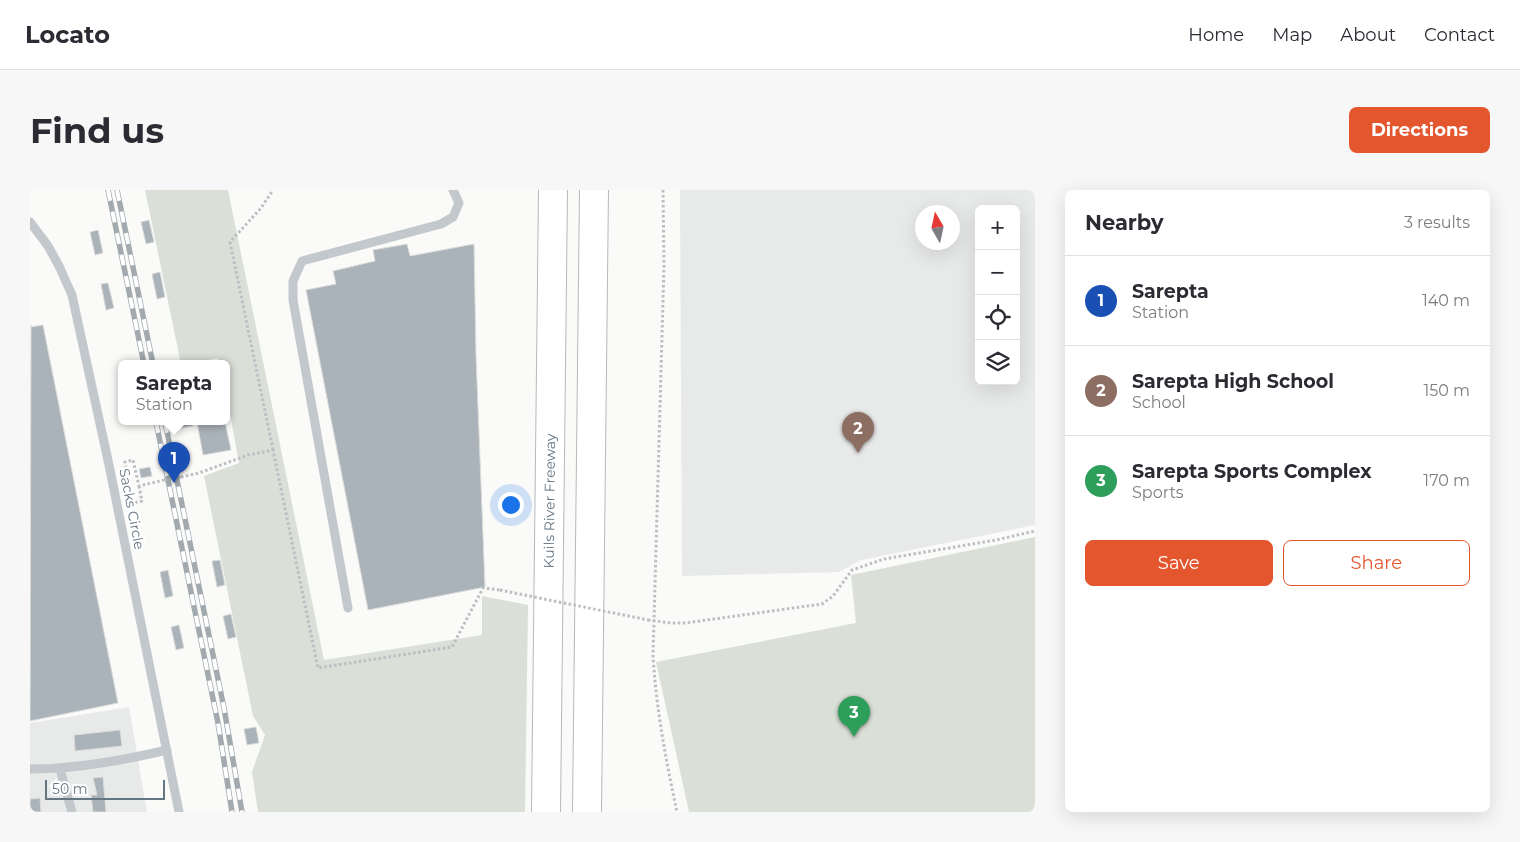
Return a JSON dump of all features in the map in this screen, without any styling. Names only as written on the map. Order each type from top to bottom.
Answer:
[{"type":"highway","name":"Kuils River Freeway","points":[[546,812],[553,190]]},
{"type":"highway","points":[[587,812],[594,190]]},
{"type":"lane","points":[[348,608],[293,300],[293,281],[302,261],[441,224],[453,218],[458,203],[453,190]]},
{"type":"lane","name":"Sacks Circle","points":[[30,222],[48,246],[72,296],[109,465],[179,812]]},
{"type":"lane","points":[[30,769],[60,769],[99,765],[167,750]]},
{"type":"lane","points":[[60,769],[72,812]]},
{"type":"path","points":[[273,450],[230,242],[261,208],[274,190]]},
{"type":"path","points":[[664,190],[664,265],[653,655],[659,712],[677,812]]},
{"type":"path","points":[[133,460],[139,486],[142,501],[133,503],[125,462],[133,460]]},
{"type":"path","points":[[139,486],[200,474]]},
{"type":"path","points":[[500,590],[670,624],[685,623],[822,604],[832,596],[852,570],[884,559],[996,540],[1035,531]]},
{"type":"shaded area","points":[[145,190],[228,190],[324,660],[482,635],[482,596],[528,605],[525,812],[258,812],[252,772],[265,735],[253,716],[204,476],[239,463],[230,414],[230,360],[219,360],[218,358],[180,360]]},
{"type":"shaded area","points":[[680,190],[1035,190],[1035,525],[861,560],[839,572],[682,576]]},
{"type":"shaded area","points":[[1035,537],[1035,812],[689,812],[656,662],[856,623],[851,575]]},
{"type":"shaded area","points":[[129,707],[147,812],[30,812],[30,723]]},
{"type":"building","points":[[149,220],[154,242],[146,244],[141,222]]},
{"type":"building","points":[[98,230],[103,253],[95,255],[90,232]]},
{"type":"building","points":[[407,244],[410,256],[474,244],[476,355],[485,587],[368,610],[306,290],[336,284],[333,271],[375,261],[373,250]]},
{"type":"building","points":[[160,272],[165,297],[157,299],[152,274]]},
{"type":"building","points":[[108,283],[114,308],[106,310],[101,284]]},
{"type":"building","points":[[31,325],[31,327],[43,325],[118,703],[30,721]]},
{"type":"building","points":[[180,425],[193,426],[181,428]]},
{"type":"building","points":[[198,425],[226,425],[231,450],[203,455]]},
{"type":"building","points":[[150,467],[152,476],[141,478],[139,469]]},
{"type":"building","points":[[220,560],[225,585],[217,587],[212,561]]},
{"type":"building","points":[[168,570],[173,596],[165,598],[160,572]]},
{"type":"building","points":[[231,614],[236,637],[228,639],[223,616]]},
{"type":"building","points":[[179,625],[184,648],[176,650],[171,627]]},
{"type":"building","points":[[256,727],[259,743],[247,745],[244,729]]},
{"type":"building","points":[[120,730],[122,746],[75,751],[74,735]]},
{"type":"building","points":[[103,777],[106,812],[93,812],[91,795],[97,795],[93,778]]},
{"type":"building","points":[[40,798],[41,812],[30,812],[30,799]]},
{"type":"railway","points":[[108,190],[143,360]]},
{"type":"railway","points":[[117,190],[152,360]]},
{"type":"railway","points":[[157,425],[218,723],[232,812]]},
{"type":"railway","points":[[166,425],[224,708],[242,812]]},
{"type":"place","name":"Sarepta High School","points":[[858,453]]},
{"type":"place","name":"Sarepta","points":[[174,483]]},
{"type":"place","name":"Sarepta Sports Complex","points":[[854,737]]}]
